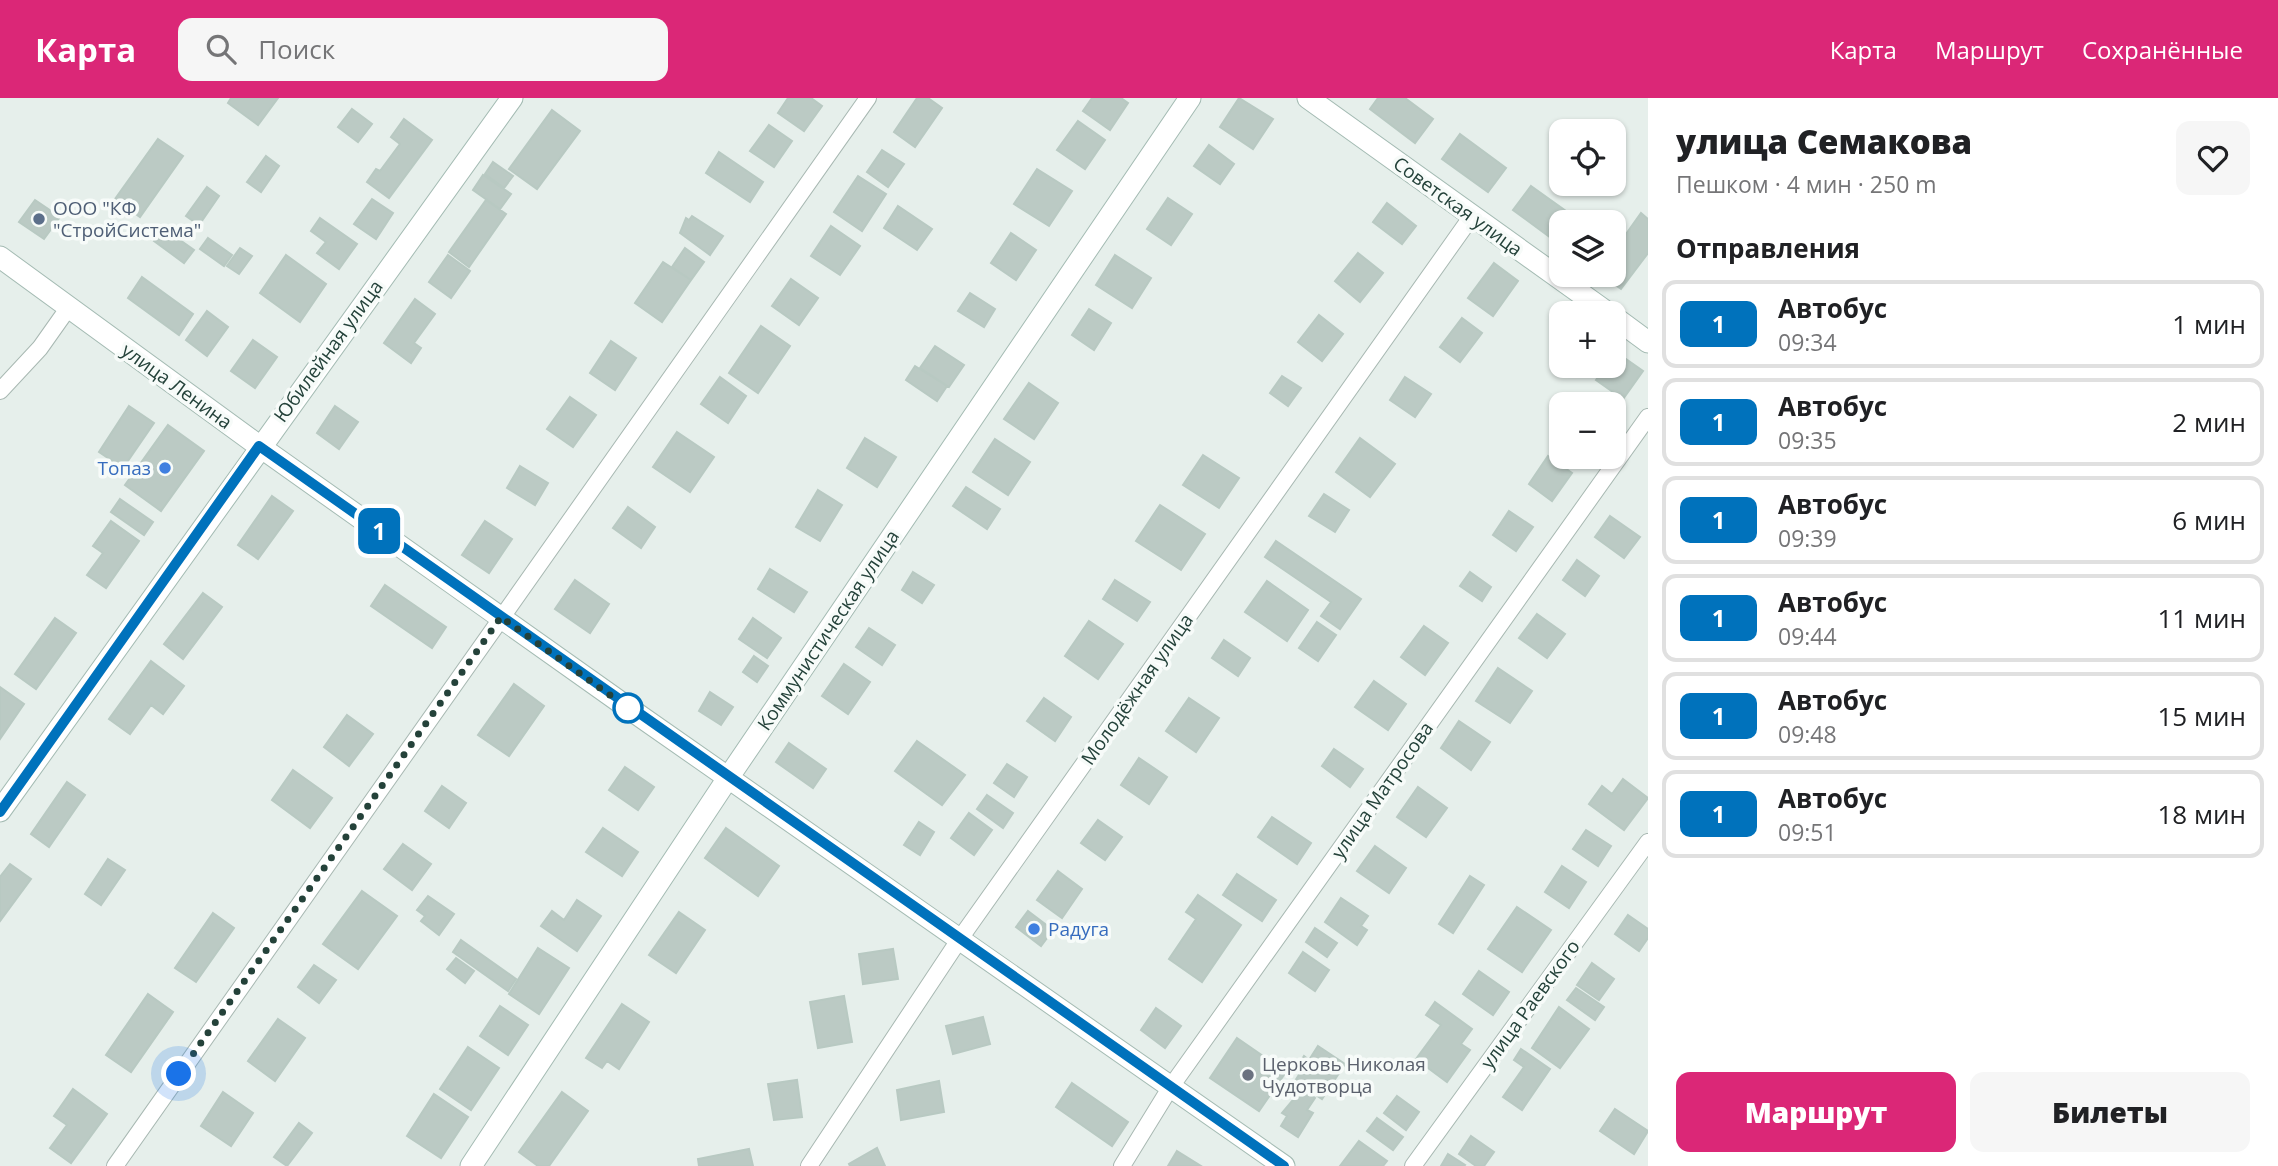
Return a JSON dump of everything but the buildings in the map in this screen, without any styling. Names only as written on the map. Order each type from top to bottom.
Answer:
[{"type":"street","name":"Юбилейная улица","points":[[0,811],[259,446],[512,98]]},
{"type":"street","points":[[115,1166],[868,98]]},
{"type":"street","name":"Коммунистическая улица","points":[[471,1166],[728,778],[1190,98]]},
{"type":"street","name":"Советская улица","points":[[1308,98],[1591,301]]},
{"type":"street","name":"Молодёжная улица","points":[[809,1166],[959,940],[1472,216]]},
{"type":"street","name":"улица Ленина","points":[[0,257],[259,446],[1284,1166]]},
{"type":"street","points":[[0,391],[40,348],[69,307]]},
{"type":"street","points":[[1626,326],[1648,342]]},
{"type":"street","name":"улица Матросова","points":[[1122,1166],[1170,1088],[1648,417]]},
{"type":"street","name":"улица Раевского","points":[[1413,1166],[1648,842]]},
{"type":"bus line","name":"1","points":[[0,812],[259,446],[1284,1166]]},
{"type":"place","name":"ООО \"КФ \"СтройСистема\"","points":[[39,219]]},
{"type":"place","name":"Топаз","points":[[165,468]]},
{"type":"place","name":"Радуга","points":[[1034,929]]},
{"type":"place","name":"Церковь Николая Чудотворца","points":[[1248,1075]]},
{"type":"route","points":[[179,1074],[501,617],[628,708]]}]
